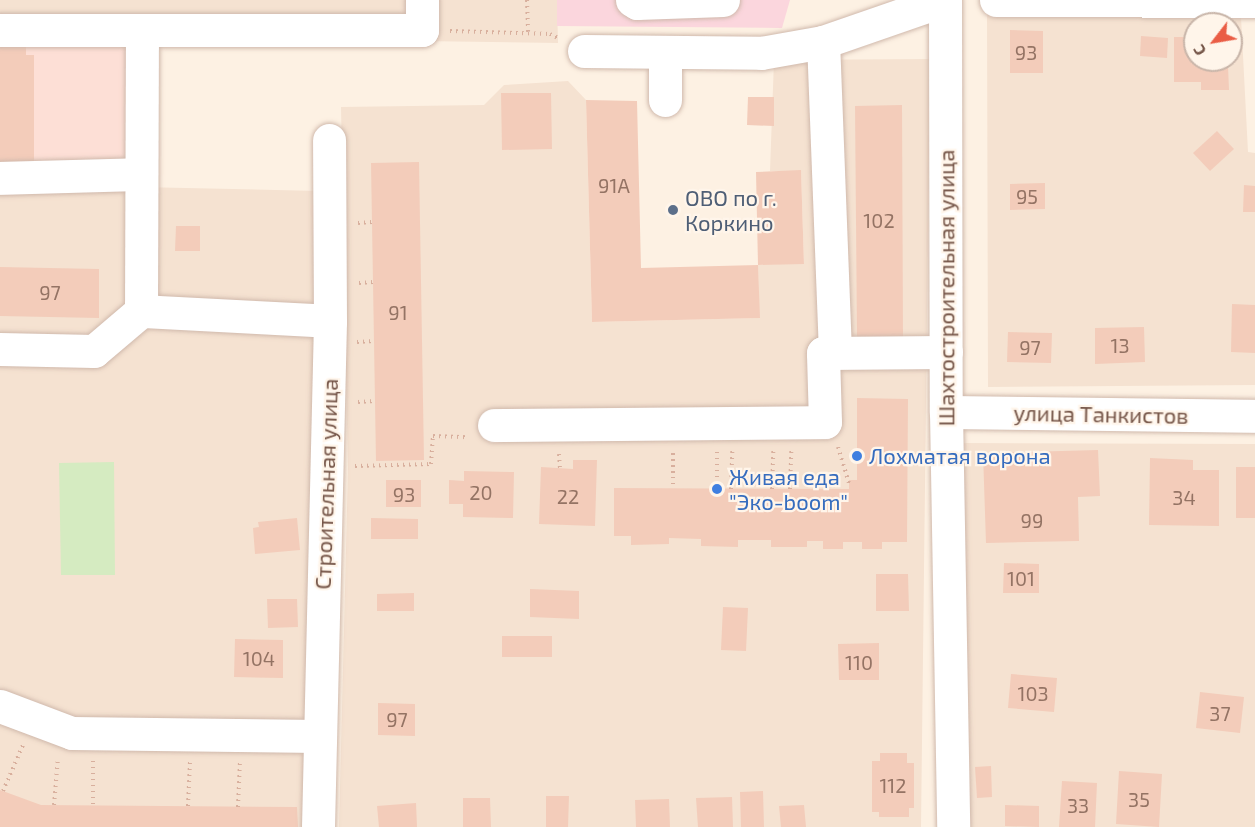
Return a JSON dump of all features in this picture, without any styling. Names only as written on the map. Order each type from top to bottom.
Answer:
[{"type":"street","points":[[632,0],[637,3],[723,0]]},
{"type":"street","points":[[584,51],[761,53],[822,42],[944,0]]},
{"type":"street","name":"Шахтостроительная улица","points":[[944,0],[946,412],[953,827]]},
{"type":"street","points":[[996,0],[1255,1]]},
{"type":"street","points":[[0,30],[142,31],[422,15]]},
{"type":"street","points":[[141,311],[142,31]]},
{"type":"street","points":[[822,42],[835,353]]},
{"type":"street","points":[[665,52],[665,100]]},
{"type":"street","name":"Строительная улица","points":[[318,827],[319,736],[341,326],[329,140]]},
{"type":"street","points":[[0,178],[140,174]]},
{"type":"street","points":[[0,348],[94,351],[141,311],[341,326]]},
{"type":"street","points":[[494,425],[825,422],[823,353],[946,352]]},
{"type":"street","name":"улица Танкистов","points":[[946,412],[1255,416]]},
{"type":"street","points":[[0,705],[48,724],[93,734],[319,736]]},
{"type":"path","points":[[527,0],[528,34]]},
{"type":"path","points":[[422,15],[528,34],[550,34],[584,51]]},
{"type":"path","points":[[341,326],[352,343],[374,341]]},
{"type":"path","points":[[353,390],[354,413]]},
{"type":"path","points":[[353,402],[375,401]]},
{"type":"path","points":[[354,455],[354,466],[431,464],[433,436]]},
{"type":"path","points":[[732,439],[732,489]]},
{"type":"path","points":[[772,489],[773,439]]},
{"type":"path","points":[[790,489],[791,439]]},
{"type":"path","points":[[835,439],[849,484]]},
{"type":"path","points":[[673,448],[673,488]]},
{"type":"path","points":[[717,448],[717,489]]},
{"type":"path","points":[[3,791],[48,724]]},
{"type":"path","points":[[48,724],[54,805]]},
{"type":"path","points":[[93,734],[93,805]]},
{"type":"path","points":[[188,806],[191,735]]},
{"type":"path","points":[[238,807],[241,735]]},
{"type":"shaded area","points":[[0,0],[557,0],[558,43],[0,35]]},
{"type":"shaded area","points":[[557,0],[790,0],[782,28],[557,26]]},
{"type":"shaded area","points":[[987,12],[1183,16],[1183,72],[1243,72],[1243,56],[1248,152],[1255,153],[1255,385],[988,387]]},
{"type":"shaded area","points":[[0,35],[153,37],[151,188],[0,184]]},
{"type":"shaded area","points":[[930,59],[921,827],[339,827],[348,471],[341,107],[484,105],[504,85],[568,81],[586,100],[592,322],[759,318],[758,265],[804,263],[801,171],[770,171],[774,60]]},
{"type":"shaded area","points":[[0,184],[319,191],[307,827],[0,827]]},
{"type":"shaded area","points":[[960,443],[1255,444],[1255,827],[967,827]]},
{"type":"green space","points":[[114,462],[115,575],[61,575],[59,463]]},
{"type":"building","points":[[1010,30],[1043,31],[1043,73],[1010,73]]},
{"type":"building","points":[[1141,36],[1168,38],[1167,58],[1140,56]]},
{"type":"building","points":[[1174,37],[1183,37],[1183,72],[1228,72],[1229,90],[1201,90],[1201,82],[1174,82]]},
{"type":"building","points":[[0,47],[26,47],[26,55],[34,55],[34,167],[0,167]]},
{"type":"building","points":[[501,93],[551,93],[552,149],[502,150]]},
{"type":"building","points":[[748,97],[774,97],[774,126],[747,125]]},
{"type":"building","points":[[586,100],[637,101],[641,268],[758,265],[760,318],[592,322]]},
{"type":"building","points":[[902,105],[903,337],[857,337],[855,106]]},
{"type":"building","points":[[1217,131],[1234,149],[1210,171],[1193,153]]},
{"type":"building","points":[[419,162],[424,460],[376,461],[371,163]]},
{"type":"building","points":[[801,170],[804,264],[758,265],[756,172]]},
{"type":"building","points":[[1045,183],[1045,209],[1010,210],[1010,184]]},
{"type":"building","points":[[1244,185],[1255,186],[1255,212],[1243,212]]},
{"type":"building","points":[[176,226],[200,226],[200,251],[175,251]]},
{"type":"building","points":[[0,267],[99,269],[99,318],[0,316]]},
{"type":"building","points":[[1232,304],[1255,305],[1255,353],[1231,352]]},
{"type":"building","points":[[1144,327],[1145,362],[1095,364],[1095,328]]},
{"type":"building","points":[[1008,332],[1052,333],[1051,363],[1007,362]]},
{"type":"building","points":[[857,398],[908,399],[907,542],[882,542],[882,549],[862,549],[862,542],[843,542],[843,549],[823,549],[823,541],[807,541],[807,547],[771,547],[771,540],[738,540],[738,547],[701,546],[701,539],[669,538],[669,544],[631,545],[631,536],[614,536],[614,488],[849,489],[849,480],[857,480]]},
{"type":"building","points":[[1098,450],[1100,496],[1078,497],[1079,541],[986,543],[983,453]]},
{"type":"building","points":[[1150,458],[1193,460],[1193,470],[1219,470],[1219,526],[1149,525]]},
{"type":"building","points":[[573,460],[597,460],[595,526],[539,524],[541,467],[573,469]]},
{"type":"building","points":[[1236,467],[1255,467],[1255,518],[1236,518]]},
{"type":"building","points":[[464,471],[514,472],[513,518],[463,517],[463,504],[449,504],[449,480],[464,481]]},
{"type":"building","points":[[386,480],[421,480],[421,507],[386,507]]},
{"type":"building","points":[[297,518],[300,550],[255,554],[253,528],[259,527],[258,522]]},
{"type":"building","points":[[371,518],[418,519],[418,539],[371,539]]},
{"type":"building","points":[[1004,563],[1039,564],[1039,593],[1003,593]]},
{"type":"building","points":[[876,574],[908,574],[909,611],[876,611]]},
{"type":"building","points":[[530,589],[579,591],[579,619],[530,617]]},
{"type":"building","points":[[414,593],[414,611],[377,611],[377,594]]},
{"type":"building","points":[[267,599],[297,599],[298,627],[268,628]]},
{"type":"building","points":[[723,607],[748,608],[746,651],[721,650]]},
{"type":"building","points":[[502,636],[552,636],[552,657],[502,657]]},
{"type":"building","points":[[235,639],[283,640],[283,678],[234,677]]},
{"type":"building","points":[[879,643],[879,680],[839,680],[838,644]]},
{"type":"building","points":[[1011,674],[1057,678],[1054,712],[1008,708]]},
{"type":"building","points":[[1200,692],[1244,697],[1240,733],[1196,728]]},
{"type":"building","points":[[378,703],[415,704],[415,736],[378,735]]},
{"type":"building","points":[[880,753],[907,753],[907,763],[914,763],[914,808],[909,808],[909,817],[879,817],[879,812],[872,812],[872,761],[880,761]]},
{"type":"building","points":[[991,766],[992,797],[977,798],[975,767]]},
{"type":"building","points":[[1119,771],[1162,774],[1159,827],[1116,824]]},
{"type":"building","points":[[1062,781],[1097,783],[1095,827],[1059,827]]},
{"type":"building","points":[[0,790],[41,805],[297,807],[298,827],[0,827]]},
{"type":"building","points":[[763,791],[764,827],[741,827],[740,792]]},
{"type":"building","points":[[546,796],[569,796],[568,827],[546,827]]},
{"type":"building","points":[[732,797],[733,827],[698,827],[696,798]]},
{"type":"building","points":[[463,798],[490,798],[491,827],[463,827]]},
{"type":"building","points":[[669,799],[670,827],[636,827],[635,800]]},
{"type":"building","points":[[416,803],[417,827],[379,827],[377,806]]},
{"type":"building","points":[[804,805],[806,827],[781,827],[779,806]]},
{"type":"building","points":[[1005,805],[1039,806],[1039,827],[1005,826]]},
{"type":"place","name":"ОВО по г. Коркино","points":[[673,210]]},
{"type":"place","name":"Лохматая ворона","points":[[857,456]]},
{"type":"place","name":"Живая еда \"Эко-boom\"","points":[[717,489]]}]
